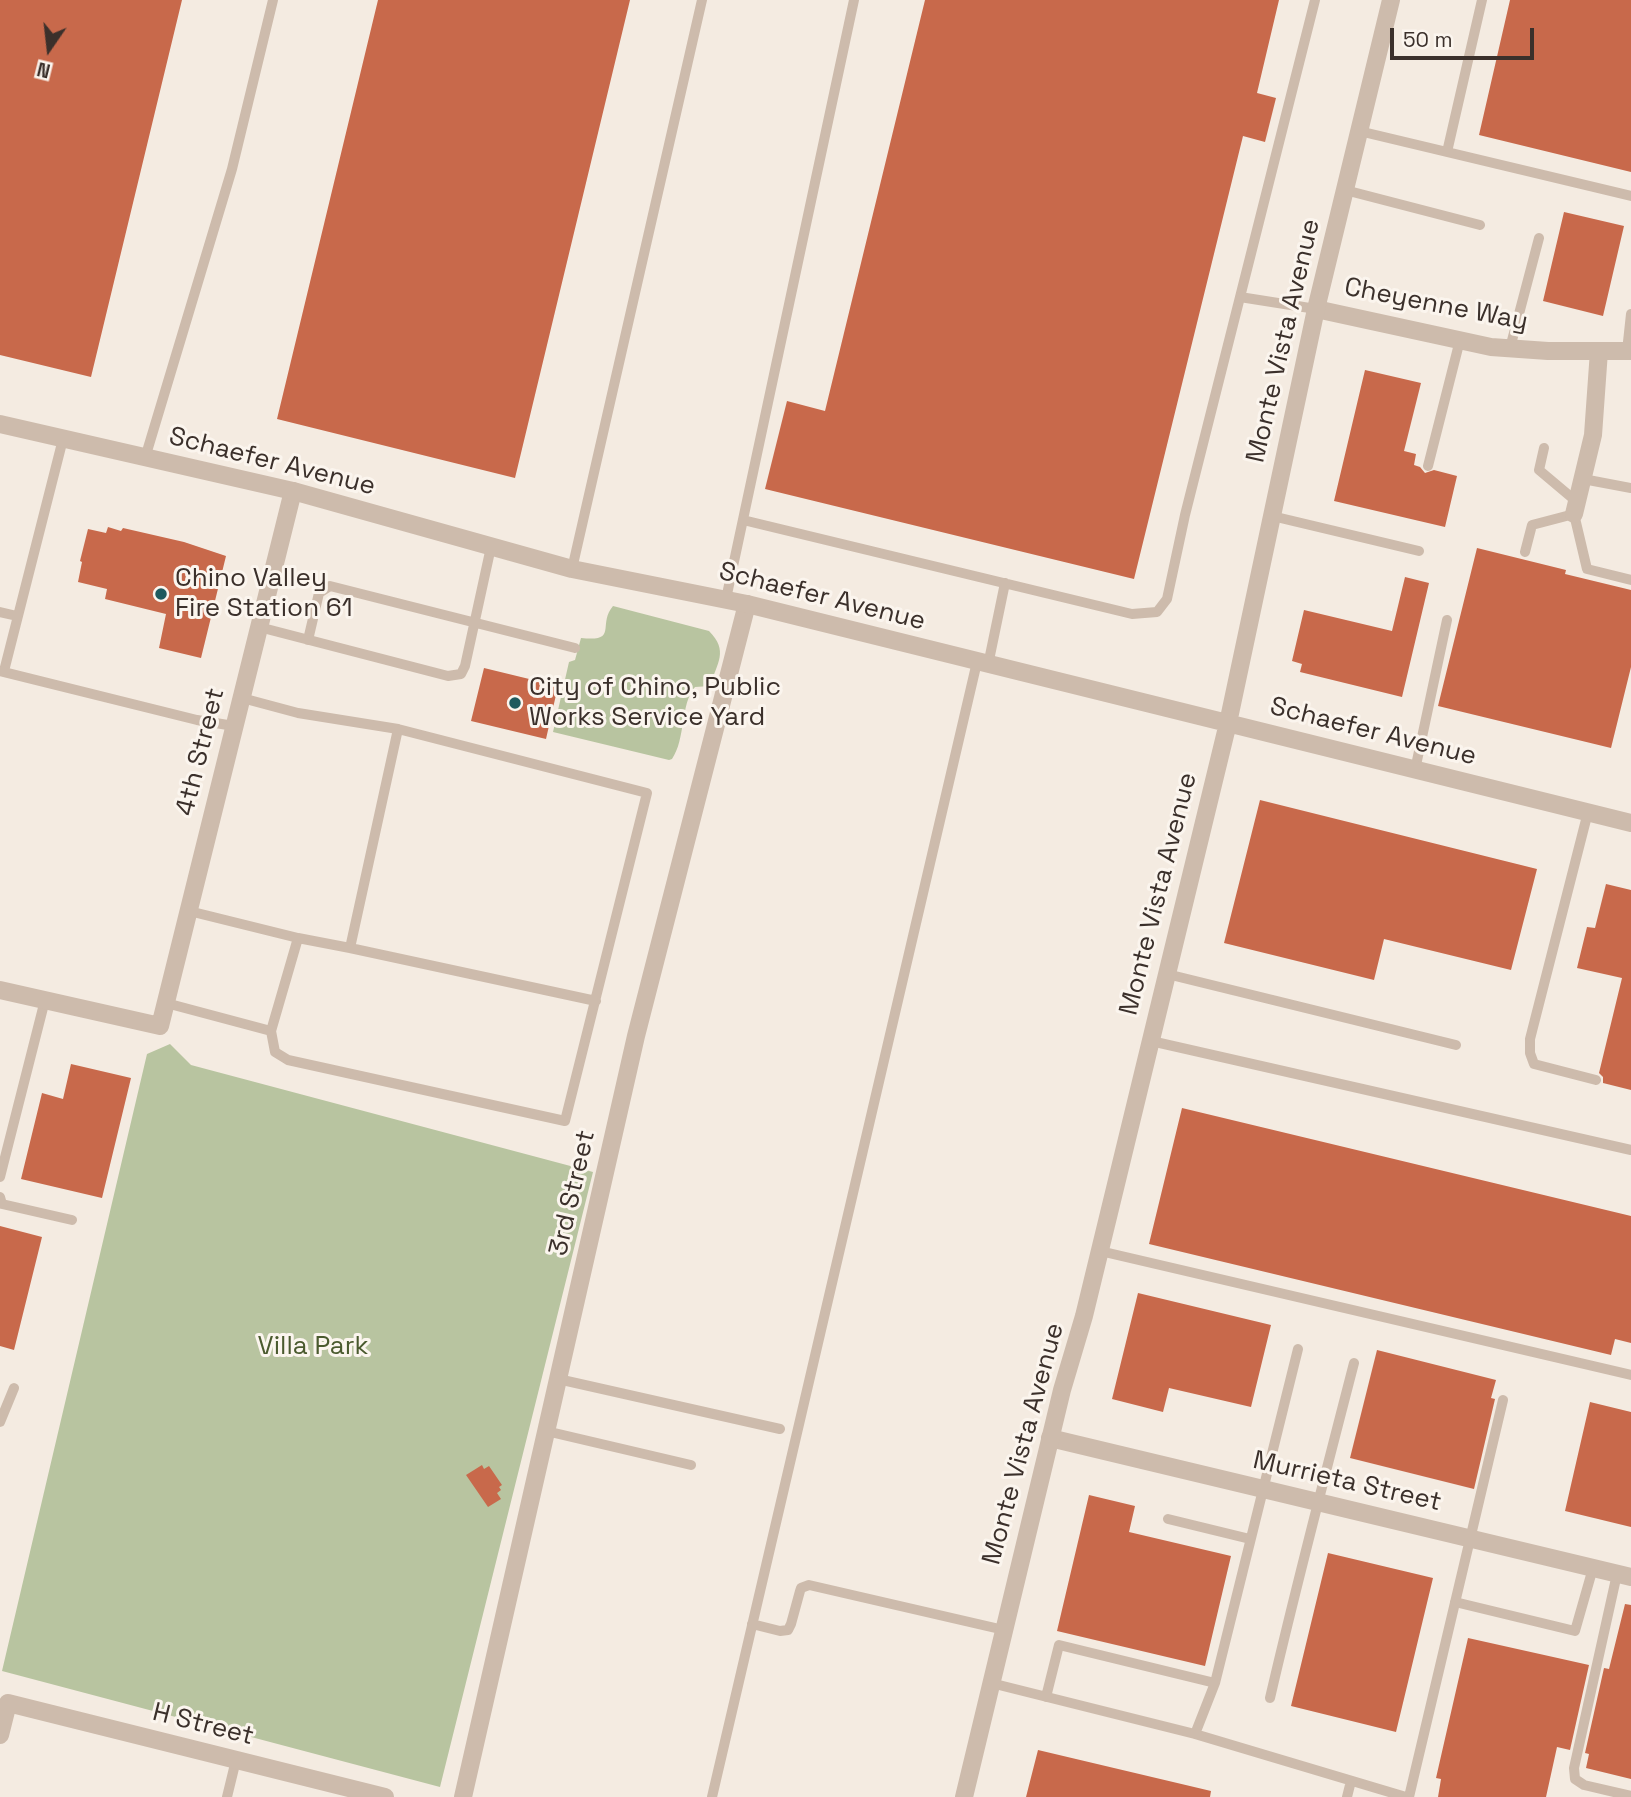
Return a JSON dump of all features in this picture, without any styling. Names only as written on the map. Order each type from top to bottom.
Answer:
[{"type":"street","name":"Monte Vista Avenue","points":[[964,1797],[1050,1438],[1100,1251],[1228,723],[1316,309],[1391,0]]},
{"type":"street","name":"Cheyenne Way","points":[[1316,309],[1510,348],[1629,351]]},
{"type":"street","points":[[1576,508],[1593,435],[1600,351]]},
{"type":"street","name":"Schaefer Avenue","points":[[0,424],[293,491],[572,569],[747,604],[1631,823]]},
{"type":"street","name":"4th Street","points":[[45,1000],[160,1026],[293,491]]},
{"type":"street","name":"3rd Street","points":[[463,1797],[636,1036],[747,604]]},
{"type":"street","points":[[1,992],[45,1000]]},
{"type":"street","name":"Murrieta Street","points":[[1050,1438],[1624,1576]]},
{"type":"street","name":"H Street","points":[[0,1735],[8,1703],[384,1797]]},
{"type":"lane","points":[[145,458],[232,169],[273,0]]},
{"type":"lane","points":[[572,569],[702,0]]},
{"type":"lane","points":[[726,599],[854,0]]},
{"type":"lane","points":[[743,520],[1132,614],[1157,612],[1167,599],[1185,515],[1315,0]]},
{"type":"lane","points":[[1447,152],[1482,0]]},
{"type":"lane","points":[[1359,131],[1631,196]]},
{"type":"lane","points":[[1345,190],[1480,226]]},
{"type":"lane","points":[[1510,348],[1539,238]]},
{"type":"lane","points":[[1240,297],[1316,309]]},
{"type":"lane","points":[[1629,351],[1631,314]]},
{"type":"lane","points":[[1428,466],[1460,340]]},
{"type":"lane","points":[[63,439],[2,671],[197,720],[234,726]]},
{"type":"lane","points":[[1544,449],[1539,470],[1576,508],[1587,569],[1631,580]]},
{"type":"lane","points":[[1583,479],[1631,488]]},
{"type":"lane","points":[[1525,552],[1532,525],[1576,508]]},
{"type":"lane","points":[[1272,516],[1419,551]]},
{"type":"lane","points":[[259,627],[448,676],[461,674],[491,547]]},
{"type":"lane","points":[[712,1797],[983,664],[1005,583]]},
{"type":"lane","points":[[308,640],[319,593],[330,586],[575,648]]},
{"type":"lane","points":[[0,612],[17,616]]},
{"type":"lane","points":[[1415,770],[1447,620]]},
{"type":"lane","points":[[242,698],[298,713],[398,729],[648,793],[565,1121],[288,1060],[275,1052],[271,1031],[298,938]]},
{"type":"lane","points":[[350,948],[398,729]]},
{"type":"lane","points":[[1588,812],[1530,1038],[1530,1053],[1534,1064],[1595,1080]]},
{"type":"lane","points":[[189,911],[298,938],[596,1001]]},
{"type":"lane","points":[[1167,974],[1456,1045]]},
{"type":"lane","points":[[0,1177],[45,1000]]},
{"type":"lane","points":[[166,1003],[271,1031]]},
{"type":"lane","points":[[1151,1041],[1631,1150]]},
{"type":"lane","points":[[0,1197],[2,1204],[72,1220]]},
{"type":"lane","points":[[1100,1251],[1631,1375]]},
{"type":"lane","points":[[1195,1734],[1215,1683],[1298,1349]]},
{"type":"lane","points":[[1270,1698],[1298,1577],[1320,1503],[1354,1363]]},
{"type":"lane","points":[[558,1378],[780,1429]]},
{"type":"lane","points":[[0,1422],[14,1388]]},
{"type":"lane","points":[[991,1683],[1195,1734],[1407,1797],[1503,1400]]},
{"type":"lane","points":[[546,1431],[691,1465]]},
{"type":"lane","points":[[1168,1519],[1250,1539]]},
{"type":"lane","points":[[1455,1602],[1575,1631],[1593,1569]]},
{"type":"lane","points":[[1624,1576],[1574,1768],[1574,1779],[1584,1785],[1631,1796]]},
{"type":"lane","points":[[752,1624],[780,1631],[788,1630],[801,1588],[809,1585],[1004,1629]]},
{"type":"lane","points":[[1046,1697],[1059,1645],[1215,1683]]},
{"type":"lane","points":[[227,1797],[236,1760]]},
{"type":"lane","points":[[1348,1797],[1351,1781]]},
{"type":"green space","points":[[613,606],[709,631],[719,645],[720,657],[710,686],[695,687],[690,694],[679,742],[672,759],[553,732],[569,662],[575,660],[581,638],[593,639],[604,635]]},
{"type":"green space","name":"Villa Park","points":[[170,1044],[191,1065],[593,1172],[440,1787],[2,1671],[147,1054]]},
{"type":"building","points":[[0,0],[182,0],[91,377],[0,355]]},
{"type":"building","points":[[378,0],[630,0],[515,478],[277,419]]},
{"type":"building","points":[[925,0],[1279,0],[1257,93],[1276,98],[1265,142],[1243,136],[1134,579],[765,489],[787,401],[825,411]]},
{"type":"building","points":[[1510,0],[1631,0],[1631,172],[1479,135]]},
{"type":"building","points":[[1564,212],[1624,226],[1603,316],[1543,301]]},
{"type":"building","points":[[1365,370],[1421,383],[1404,451],[1416,454],[1414,465],[1425,473],[1434,470],[1457,476],[1445,527],[1334,501]]},
{"type":"building","name":"Chino Valley Fire Station 61","points":[[108,527],[184,542],[226,556],[201,658],[159,648],[166,614],[105,599],[107,589],[78,582],[88,529],[106,533]]},
{"type":"building","points":[[1477,548],[1566,570],[1565,574],[1631,590],[1631,667],[1611,748],[1438,706]]},
{"type":"building","points":[[1405,577],[1429,583],[1402,697],[1300,672],[1302,664],[1292,661],[1304,610],[1392,631]]},
{"type":"building","name":"City of Chino, Public Works Service Yard","points":[[484,668],[558,686],[546,739],[471,721]]},
{"type":"building","points":[[1260,800],[1537,869],[1511,970],[1384,939],[1374,980],[1224,943]]},
{"type":"building","points":[[1606,884],[1631,890],[1631,1090],[1603,1083],[1603,1077],[1599,1073],[1622,978],[1577,968],[1587,927],[1595,928]]},
{"type":"building","points":[[71,1064],[131,1078],[102,1198],[21,1179],[42,1093],[63,1099]]},
{"type":"building","points":[[1182,1108],[1631,1216],[1631,1343],[1615,1339],[1611,1355],[1149,1244]]},
{"type":"building","points":[[0,1226],[42,1237],[14,1350],[0,1346]]},
{"type":"building","points":[[1138,1293],[1271,1325],[1251,1407],[1169,1388],[1163,1412],[1112,1399]]},
{"type":"building","points":[[1377,1350],[1496,1380],[1491,1398],[1495,1399],[1474,1489],[1350,1458]]},
{"type":"building","points":[[1590,1402],[1631,1412],[1631,1527],[1565,1511]]},
{"type":"building","points":[[482,1465],[484,1469],[489,1466],[502,1485],[497,1493],[501,1499],[488,1507],[466,1475]]},
{"type":"building","points":[[1089,1495],[1135,1506],[1129,1532],[1231,1556],[1205,1666],[1057,1631]]},
{"type":"building","points":[[1328,1553],[1433,1578],[1396,1732],[1291,1706]]},
{"type":"building","points":[[1625,1604],[1631,1605],[1631,1779],[1586,1768],[1589,1754],[1585,1753],[1604,1668],[1609,1669]]},
{"type":"building","points":[[1468,1638],[1589,1665],[1570,1750],[1557,1747],[1546,1797],[1438,1797],[1441,1779],[1436,1778]]},
{"type":"building","points":[[1038,1750],[1211,1791],[1210,1797],[1026,1797]]},
{"type":"place","name":"Chino Valley Fire Station 61","points":[[161,594]]},
{"type":"place","name":"City of Chino, Public Works Service Yard","points":[[515,703]]}]
